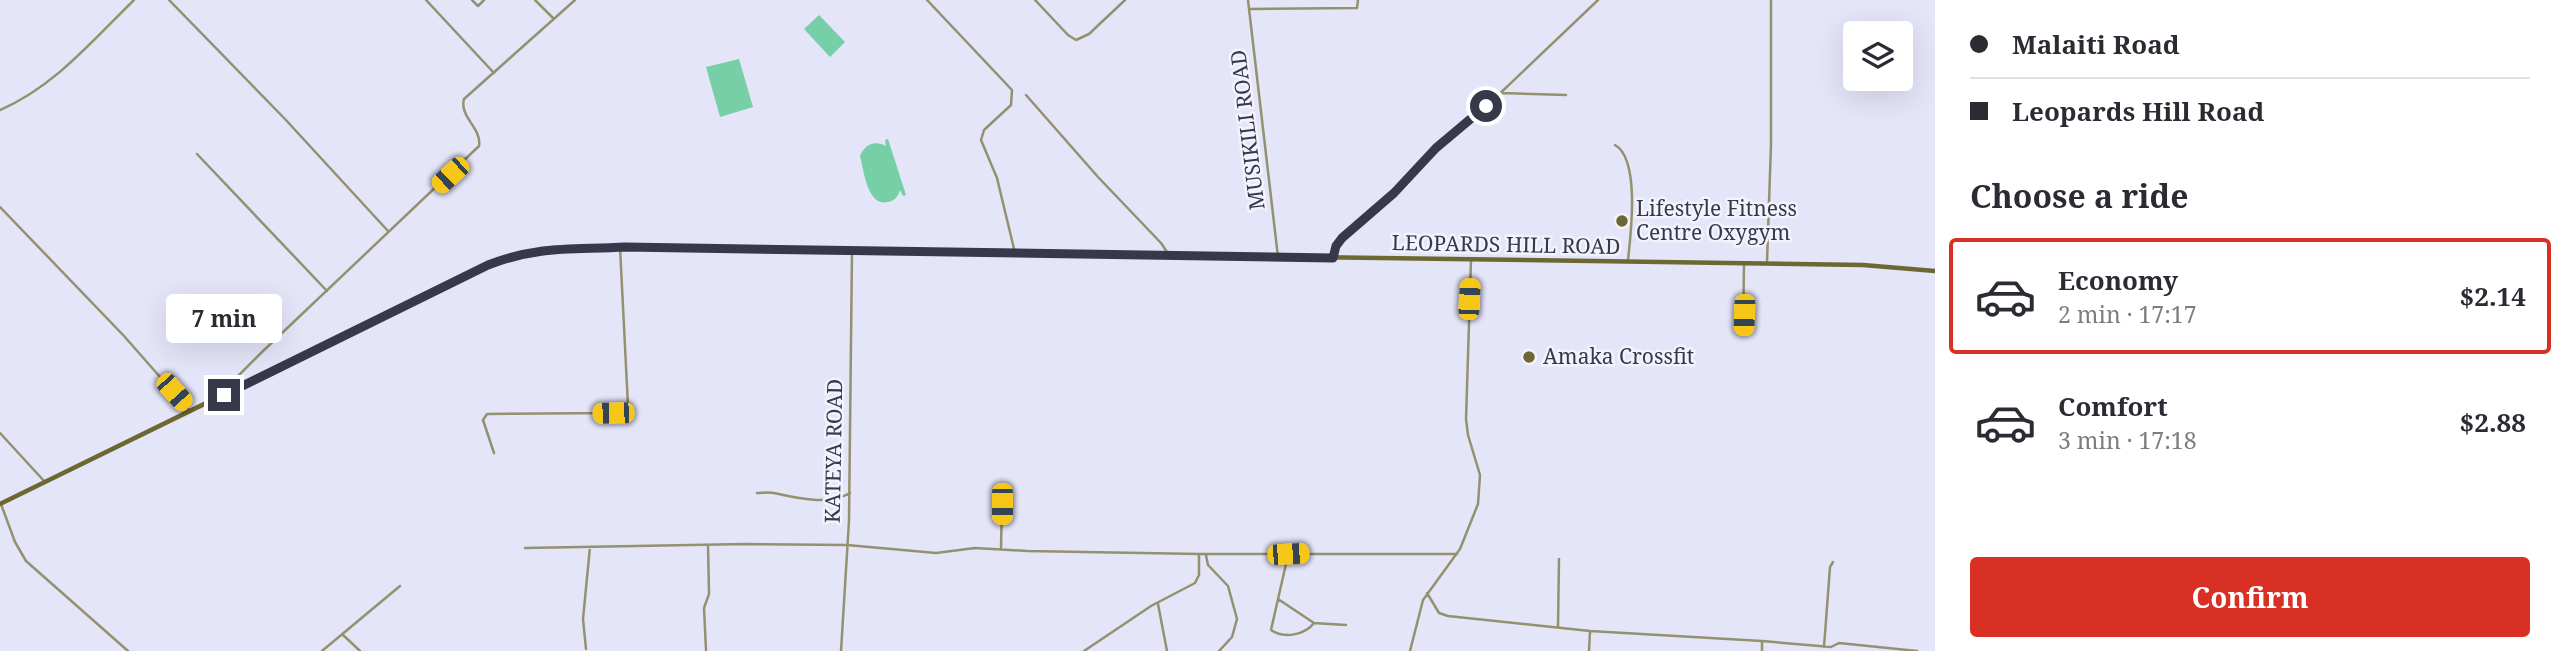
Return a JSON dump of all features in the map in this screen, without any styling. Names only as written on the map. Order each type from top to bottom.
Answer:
[{"type":"main road","name":"LEOPARDS HILL ROAD","points":[[1,504],[449,283],[503,259],[566,247],[1863,265],[1935,271]]},
{"type":"street","points":[[0,110],[33,93],[60,73],[134,0]]},
{"type":"street","points":[[169,0],[285,119],[389,232]]},
{"type":"street","points":[[426,0],[494,73]]},
{"type":"street","points":[[472,0],[478,6],[484,0]]},
{"type":"street","points":[[536,0],[554,19]]},
{"type":"street","points":[[224,395],[231,383],[479,146],[479,135],[469,122],[462,104],[464,99],[575,0]]},
{"type":"street","points":[[927,0],[1012,90],[1010,105],[984,130],[981,140],[997,178],[1015,253]]},
{"type":"street","points":[[1035,0],[1076,40],[1088,34],[1125,0]]},
{"type":"street","name":"MUSIKILI ROAD","points":[[1248,0],[1278,257]]},
{"type":"street","points":[[1249,9],[1357,8],[1357,0]]},
{"type":"street","points":[[1333,258],[1336,246],[1342,238],[1394,193],[1436,148],[1501,93],[1598,0]]},
{"type":"street","points":[[1767,265],[1772,122],[1771,0]]},
{"type":"street","points":[[1501,93],[1566,95]]},
{"type":"street","points":[[1026,95],[1169,255]]},
{"type":"street","points":[[1615,145],[1625,155],[1632,197],[1628,263]]},
{"type":"street","points":[[197,155],[327,291]]},
{"type":"street","points":[[0,207],[124,336],[190,411]]},
{"type":"street","points":[[494,453],[483,420],[487,414],[613,413],[624,410],[628,405],[620,247]]},
{"type":"street","name":"KATEYA ROAD","points":[[841,651],[849,493],[852,251]]},
{"type":"street","points":[[1410,651],[1420,607],[1427,593],[1457,554],[1476,513],[1481,482],[1466,419],[1471,260]]},
{"type":"street","points":[[1743,333],[1744,264]]},
{"type":"street","points":[[0,433],[45,482]]},
{"type":"street","points":[[757,493],[818,499],[839,498],[849,493]]},
{"type":"street","points":[[1,504],[15,542],[26,561],[128,651]]},
{"type":"street","points":[[1001,548],[1002,504]]},
{"type":"street","points":[[706,650],[704,608],[709,594],[708,545]]},
{"type":"street","points":[[525,548],[847,545],[936,553],[967,548],[1001,548],[1027,551],[1199,554],[1457,554]]},
{"type":"street","points":[[586,649],[584,609],[590,547]]},
{"type":"street","points":[[1084,651],[1110,631],[1195,583],[1199,575],[1199,554]]},
{"type":"street","points":[[1206,554],[1208,565],[1228,586],[1237,619],[1236,631],[1219,651]]},
{"type":"street","points":[[1288,554],[1270,629],[1272,632],[1294,634],[1306,631],[1314,623]]},
{"type":"street","points":[[1558,627],[1559,559]]},
{"type":"street","points":[[1824,647],[1830,567],[1833,562]]},
{"type":"street","points":[[321,651],[400,586]]},
{"type":"street","points":[[1427,593],[1435,609],[1443,616],[1590,631],[1762,641],[1831,649],[1839,643],[1916,651]]},
{"type":"street","points":[[1278,599],[1314,623],[1346,625]]},
{"type":"street","points":[[1158,604],[1167,651]]},
{"type":"street","points":[[1589,651],[1590,631]]},
{"type":"street","points":[[342,634],[360,651]]},
{"type":"street","points":[[1762,641],[1762,651]]},
{"type":"green space","points":[[819,15],[845,42],[830,57],[804,29]]},
{"type":"green space","points":[[739,59],[753,107],[720,117],[706,67]]},
{"type":"green space","points":[[888,139],[906,195],[903,196],[900,190],[893,201],[881,202],[871,193],[860,156],[871,144],[886,146],[885,140]]},
{"type":"place","name":"Lifestyle Fitness Centre Oxygym","points":[[1622,221]]},
{"type":"place","name":"Amaka Crossfit","points":[[1529,357]]},
{"type":"route","points":[[224,395],[488,265],[520,254],[566,247],[1333,258],[1336,246],[1342,238],[1394,193],[1425,158],[1486,106]]}]
